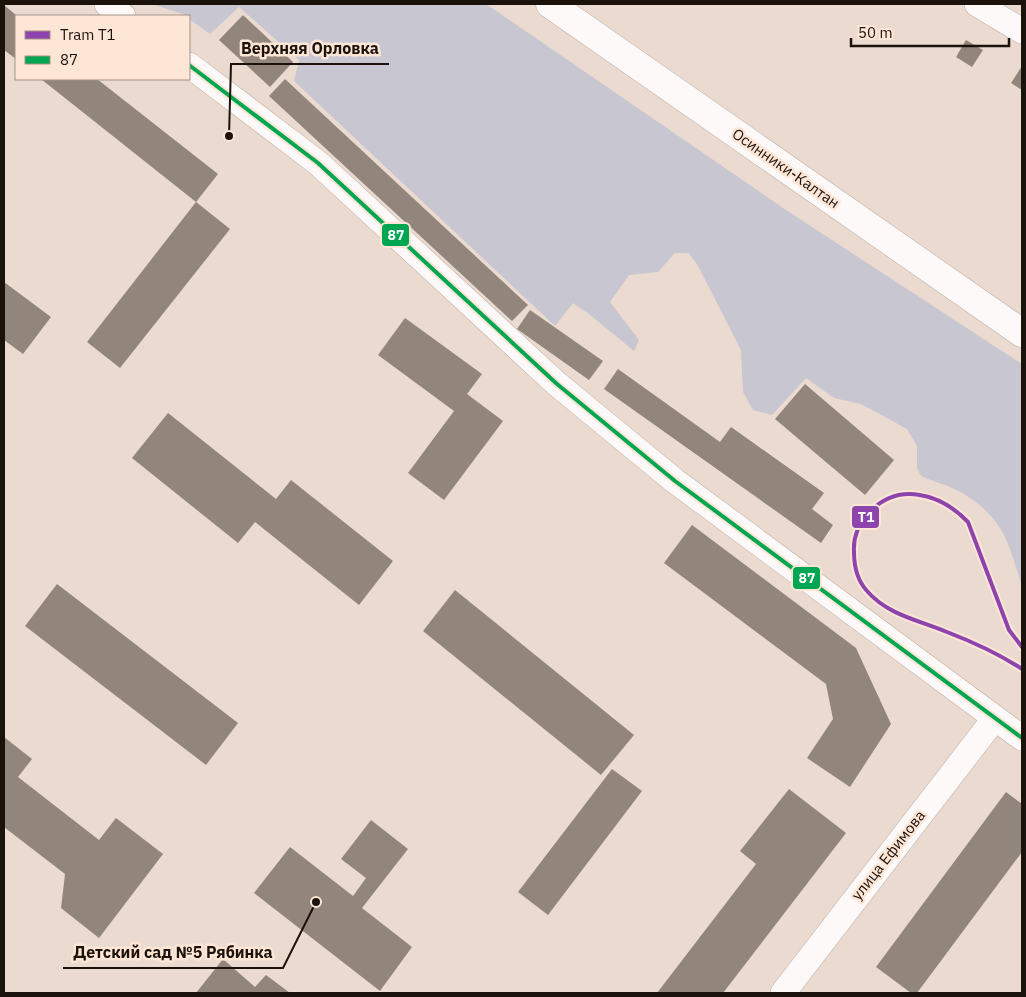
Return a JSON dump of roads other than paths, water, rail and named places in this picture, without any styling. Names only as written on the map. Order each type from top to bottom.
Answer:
[{"type":"main road","name":"Осинники-Калтан","points":[[550,4],[1022,333]]},
{"type":"street","points":[[107,4],[122,15]]},
{"type":"street","points":[[978,4],[1022,32]]},
{"type":"street","points":[[190,66],[318,163],[557,384],[668,475],[1022,738]]},
{"type":"street","name":"улица Ефимова","points":[[783,993],[995,718]]},
{"type":"tram line","name":"T1","points":[[1022,647],[1009,630],[968,522],[957,512],[932,498],[905,494],[892,497],[879,504],[864,518],[855,536],[855,562],[861,582],[875,599],[904,616],[976,644],[1022,669]]},
{"type":"place","name":"Верхняя Орловка","points":[[229,136]]},
{"type":"place","name":"Детский сад №5 Рябинка","points":[[316,902]]}]
